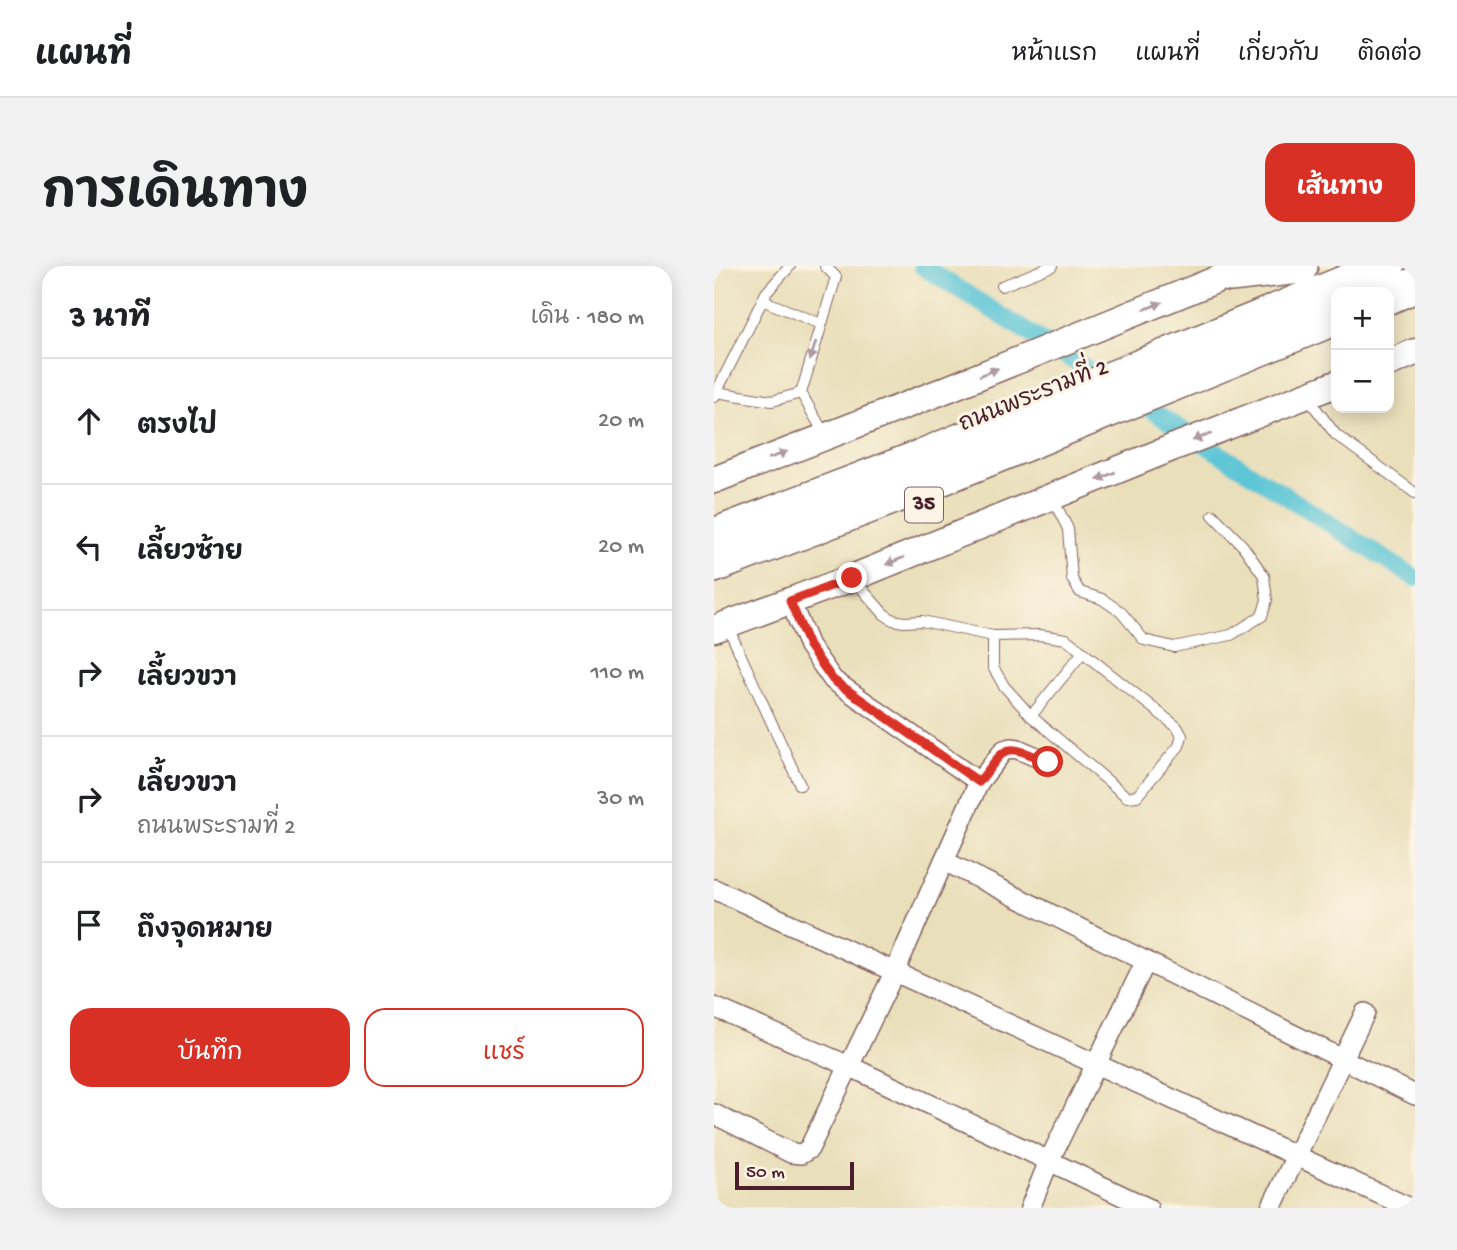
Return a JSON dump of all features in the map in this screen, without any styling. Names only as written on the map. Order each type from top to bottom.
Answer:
[{"type":"highway","points":[[1223,274],[1300,266]]},
{"type":"highway","name":"ถนนพระรามที่ 2","points":[[714,522],[953,431],[1351,266]]},
{"type":"highway","points":[[714,536],[919,458],[1387,266]]},
{"type":"highway","points":[[1394,294],[1415,285]]},
{"type":"highway","points":[[1394,315],[1415,307]]},
{"type":"highway","points":[[714,565],[928,483],[1331,319]]},
{"type":"highway","name":"35","points":[[714,585],[860,531],[1331,340]]},
{"type":"main road","name":"ถนนพระรามที่ 2","points":[[714,480],[1089,332],[1223,274]]},
{"type":"main road","points":[[1394,361],[1415,352]]},
{"type":"main road","name":"35","points":[[720,627],[852,578],[1331,386]]},
{"type":"street","points":[[790,601],[809,646],[833,680],[979,782]]},
{"type":"street","points":[[714,1114],[791,1153],[801,1154],[809,1149],[895,971],[979,782],[1004,750],[1018,749],[1048,762]]},
{"type":"street","points":[[944,861],[1415,1095]]},
{"type":"street","points":[[714,889],[1410,1208]]},
{"type":"street","points":[[1030,1208],[1049,1161],[1146,961]]},
{"type":"street","points":[[714,1007],[849,1066],[1148,1208]]},
{"type":"street","points":[[1271,1208],[1365,1013]]},
{"type":"lane","points":[[790,266],[762,300],[715,394],[772,401],[801,393]]},
{"type":"lane","points":[[825,266],[835,276],[801,393],[825,436]]},
{"type":"lane","points":[[1002,286],[1052,266]]},
{"type":"lane","points":[[762,300],[821,324]]},
{"type":"lane","points":[[1307,396],[1336,435],[1415,493]]},
{"type":"lane","points":[[1052,498],[1068,529],[1072,579],[1080,592],[1102,599],[1121,612],[1144,640],[1174,647],[1231,635],[1262,616],[1267,600],[1264,576],[1243,545],[1213,515]]},
{"type":"lane","points":[[852,578],[884,614],[893,620],[922,621],[993,636],[1040,635],[1066,639],[1177,727],[1182,736],[1179,746],[1137,796],[1127,797],[1031,716],[1004,686],[993,667],[993,636]]},
{"type":"lane","points":[[720,627],[800,785]]},
{"type":"lane","points":[[1031,716],[1083,652]]},
{"type":"waterway","points":[[922,266],[1106,381]]},
{"type":"waterway","points":[[1132,398],[1415,578]]},
{"type":"route","points":[[852,578],[790,601],[809,646],[833,680],[979,782],[1004,750],[1018,749],[1048,762]]}]
